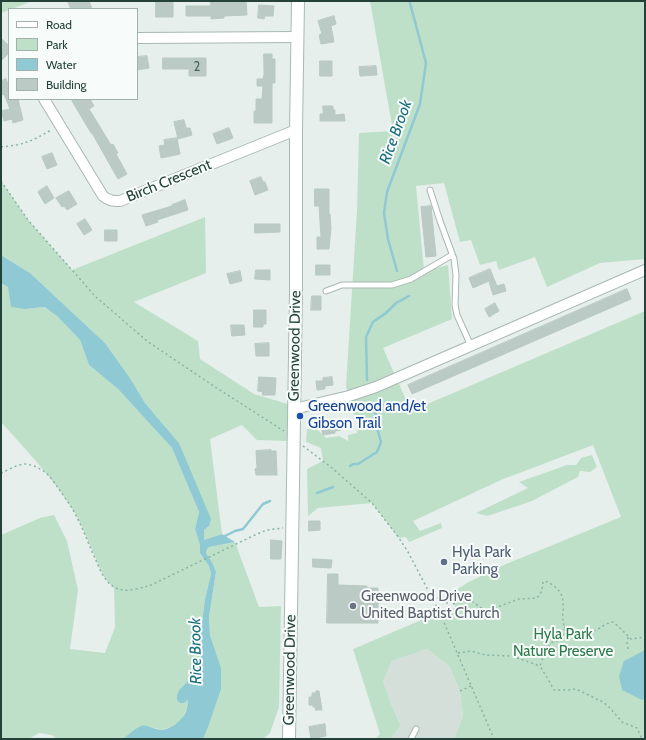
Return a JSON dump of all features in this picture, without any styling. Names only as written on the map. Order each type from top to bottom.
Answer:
[{"type":"main road","name":"Greenwood Drive","points":[[289,739],[296,292],[298,1]]},
{"type":"street","points":[[138,38],[297,37]]},
{"type":"street","name":"Birch Crescent","points":[[45,100],[104,196],[108,200],[114,201],[120,201],[296,130]]},
{"type":"street","points":[[294,408],[349,396],[376,387],[645,270]]},
{"type":"lane","points":[[430,190],[454,259],[456,275],[455,305],[471,346]]},
{"type":"lane","points":[[326,291],[342,285],[392,285],[411,279],[452,255]]},
{"type":"lane","points":[[411,739],[416,729]]},
{"type":"path","points":[[1,147],[25,144],[60,125]]},
{"type":"path","points":[[1,180],[28,220],[96,297],[147,340],[212,385],[287,433]]},
{"type":"path","points":[[302,445],[332,468],[372,503],[408,552],[440,613],[494,739]]},
{"type":"path","points":[[1,473],[23,464],[39,468],[46,472],[74,511],[103,576],[114,588],[121,591],[149,586],[267,530],[292,527]]},
{"type":"path","points":[[453,604],[460,601],[470,600],[483,609],[492,609],[519,599],[537,598],[542,591],[543,582],[545,581],[551,583],[561,593],[564,603],[562,620],[564,627],[563,636],[559,641],[554,641],[549,644],[540,666]]},
{"type":"path","points":[[437,598],[449,604]]},
{"type":"path","points":[[564,627],[583,631],[592,631],[608,622],[613,622],[631,639],[645,637]]},
{"type":"path","points":[[628,636],[628,649]]},
{"type":"path","points":[[458,653],[471,651],[485,655],[512,656],[540,666],[554,690],[576,689],[603,702],[622,722],[637,728],[642,739]]},
{"type":"path","points":[[460,691],[472,686]]},
{"type":"shaded area","points":[[427,649],[449,666],[460,691],[463,716],[454,739],[390,739],[401,726],[383,681],[392,661]]},
{"type":"green space","points":[[1,1],[32,1],[14,8],[8,8],[8,10],[1,13]]},
{"type":"green space","name":"Hyla Park Nature Preserve","points":[[370,1],[645,1],[645,259],[600,263],[547,287],[535,257],[499,270],[496,261],[480,265],[471,240],[460,242],[444,183],[416,186],[424,271],[448,265],[452,319],[383,348],[411,411],[645,311],[645,739],[454,739],[463,716],[460,691],[449,666],[427,649],[392,661],[383,681],[401,726],[390,739],[375,739],[380,734],[353,649],[450,608],[455,608],[454,602],[456,590],[467,583],[506,564],[621,517],[593,445],[501,480],[413,521],[420,531],[441,523],[442,528],[409,542],[406,537],[399,538],[372,503],[318,508],[308,516],[307,469],[323,461],[321,448],[306,442],[307,429],[317,429],[326,438],[339,436],[348,441],[348,435],[357,433],[358,422],[352,410],[346,386],[357,211],[359,133],[393,131]]},
{"type":"green space","points":[[1,181],[28,220],[72,270],[205,217],[206,273],[134,302],[198,341],[200,359],[254,394],[288,404],[287,441],[257,440],[242,425],[210,439],[222,534],[204,540],[204,530],[209,526],[179,443],[145,403],[130,378],[105,343],[30,273],[1,255]]},
{"type":"green space","points":[[1,283],[8,287],[25,309],[43,307],[57,316],[80,340],[89,365],[118,389],[172,448],[199,512],[195,529],[200,545],[200,553],[209,566],[211,574],[205,599],[201,631],[201,664],[196,673],[180,689],[184,703],[189,699],[186,711],[181,720],[171,727],[161,730],[148,726],[136,729],[123,739],[57,739],[52,735],[39,733],[29,739],[1,739],[1,535],[40,518],[54,515],[67,541],[78,590],[70,649],[105,653],[115,627],[114,588],[107,581],[102,572],[76,515],[48,475],[1,422]]},
{"type":"green space","points":[[592,455],[597,467],[590,472],[580,471],[578,477],[532,501],[487,516],[476,513],[528,488],[519,482],[567,465],[576,465],[581,458]]},
{"type":"green space","points":[[235,542],[259,607],[281,606],[279,707],[270,733],[263,739],[203,739],[207,730],[221,668],[210,635],[209,617],[216,572],[206,553],[209,547]]},
{"type":"water","points":[[1,255],[30,273],[105,343],[130,378],[145,403],[179,443],[211,519],[209,526],[204,530],[204,540],[222,534],[235,542],[209,547],[206,553],[216,572],[209,617],[210,635],[221,668],[221,689],[203,739],[123,739],[141,726],[162,730],[169,728],[179,721],[186,712],[188,700],[184,703],[180,703],[177,700],[177,695],[180,689],[196,673],[201,664],[201,631],[205,599],[211,574],[209,566],[200,553],[200,545],[195,529],[199,512],[172,448],[118,389],[89,365],[80,340],[57,316],[44,307],[25,309],[11,307],[8,287],[1,283]]},
{"type":"water","points":[[645,650],[645,699],[642,700],[622,690],[619,676],[624,661]]},
{"type":"building","points":[[68,1],[89,1],[92,8],[71,8]]},
{"type":"building","points":[[156,1],[173,1],[173,17],[156,17]]},
{"type":"building","points":[[246,1],[247,15],[224,16],[224,18],[211,19],[211,16],[186,16],[186,6],[211,6],[210,2]]},
{"type":"building","points":[[259,5],[274,6],[273,16],[265,16],[264,19],[258,18]]},
{"type":"building","points":[[334,16],[336,24],[331,26],[334,42],[321,44],[319,35],[322,34],[318,21]]},
{"type":"building","points":[[1,38],[8,45],[8,54],[1,61]]},
{"type":"building","points":[[264,54],[272,54],[272,59],[275,59],[275,83],[272,83],[272,123],[254,123],[256,99],[262,99],[263,86],[257,86],[257,79],[263,79]]},
{"type":"building","points":[[147,56],[149,68],[138,70],[138,57]]},
{"type":"building","points":[[163,58],[206,58],[206,76],[189,76],[189,69],[163,69]]},
{"type":"building","points":[[320,61],[332,61],[332,76],[320,76]]},
{"type":"building","points":[[376,66],[377,75],[360,76],[359,67]]},
{"type":"building","points":[[6,79],[8,84],[8,100],[18,100],[23,120],[13,123],[12,119],[4,121],[1,111],[10,109],[4,94],[2,95],[1,92],[1,81]]},
{"type":"building","points":[[91,100],[94,106],[89,109],[111,145],[113,144],[118,153],[116,154],[127,174],[118,179],[72,101]]},
{"type":"building","points":[[323,106],[333,106],[335,115],[344,114],[345,121],[320,121],[320,114],[323,114]]},
{"type":"building","points":[[184,120],[186,128],[190,128],[192,135],[178,139],[174,122]]},
{"type":"building","points":[[229,128],[233,138],[217,144],[213,134]]},
{"type":"building","points":[[177,138],[180,154],[161,158],[159,146],[165,145],[164,140]]},
{"type":"building","points":[[52,153],[57,165],[47,169],[42,157]]},
{"type":"building","points":[[261,177],[268,190],[255,195],[250,181]]},
{"type":"building","points":[[47,186],[54,198],[45,204],[38,192]]},
{"type":"building","points":[[315,189],[329,189],[329,215],[330,214],[331,228],[329,249],[317,249],[317,237],[321,237],[319,206],[315,206]]},
{"type":"building","points":[[69,191],[77,204],[67,210],[64,206],[62,207],[56,198]]},
{"type":"building","points":[[185,200],[188,210],[157,220],[158,222],[146,226],[142,215],[172,206]]},
{"type":"building","points":[[431,206],[436,256],[426,257],[421,207]]},
{"type":"building","points":[[85,219],[92,230],[84,235],[77,224]]},
{"type":"building","points":[[255,224],[280,224],[280,232],[255,233]]},
{"type":"building","points":[[105,230],[117,230],[117,241],[105,241]]},
{"type":"building","points":[[316,265],[330,265],[330,275],[316,275]]},
{"type":"building","points":[[490,269],[497,286],[504,284],[506,291],[493,295],[489,281],[473,288],[469,278]]},
{"type":"building","points":[[256,270],[270,270],[270,280],[255,279]]},
{"type":"building","points":[[240,271],[242,281],[230,284],[227,274]]},
{"type":"building","points":[[627,289],[631,299],[412,394],[408,385]]},
{"type":"building","points":[[312,296],[321,296],[321,310],[311,310]]},
{"type":"building","points":[[495,303],[499,311],[489,317],[485,309]]},
{"type":"building","points":[[254,310],[266,310],[266,324],[263,324],[263,327],[254,327]]},
{"type":"building","points":[[231,325],[244,325],[245,335],[232,336]]},
{"type":"building","points":[[269,343],[269,356],[256,356],[255,344]]},
{"type":"building","points":[[259,377],[276,378],[275,395],[262,395],[263,392],[258,391]]},
{"type":"building","points":[[332,377],[333,385],[325,386],[325,389],[317,390],[316,381],[323,381],[323,378]]},
{"type":"building","points":[[340,424],[341,430],[335,431],[335,433],[323,435],[321,426]]},
{"type":"building","points":[[256,451],[276,451],[277,475],[256,475]]},
{"type":"building","points":[[309,521],[320,521],[320,530],[309,531]]},
{"type":"building","points":[[271,540],[282,541],[281,559],[271,559]]},
{"type":"building","points":[[313,559],[332,560],[331,568],[313,567]]},
{"type":"building","name":"Greenwood Drive United Baptist Church","points":[[328,574],[338,574],[338,585],[378,588],[378,623],[327,623]]},
{"type":"building","points":[[316,691],[319,691],[322,710],[315,710],[316,707],[309,705],[309,697],[312,697],[312,693],[316,693]]},
{"type":"building","points":[[325,724],[326,736],[311,739],[309,727]]},
{"type":"waterway","name":"Rice Brook","points":[[397,271],[388,239],[384,213],[387,192],[420,104],[426,63],[410,1]]},
{"type":"waterway","name":"Rice Brook","points":[[367,380],[366,337],[373,322],[386,313],[396,303],[409,296]]},
{"type":"waterway","name":"Rice Brook","points":[[350,466],[353,464],[358,464],[377,452],[381,442],[374,417],[376,415],[374,408]]},
{"type":"waterway","name":"Rice Brook","points":[[317,493],[333,487]]},
{"type":"waterway","name":"Rice Brook","points":[[223,537],[243,529],[263,504],[270,501]]},
{"type":"place","name":"Greenwood and/et Gibson Trail","points":[[300,416]]},
{"type":"place","name":"Hyla Park Parking","points":[[444,562]]},
{"type":"place","name":"Greenwood Drive United Baptist Church","points":[[353,606]]}]
